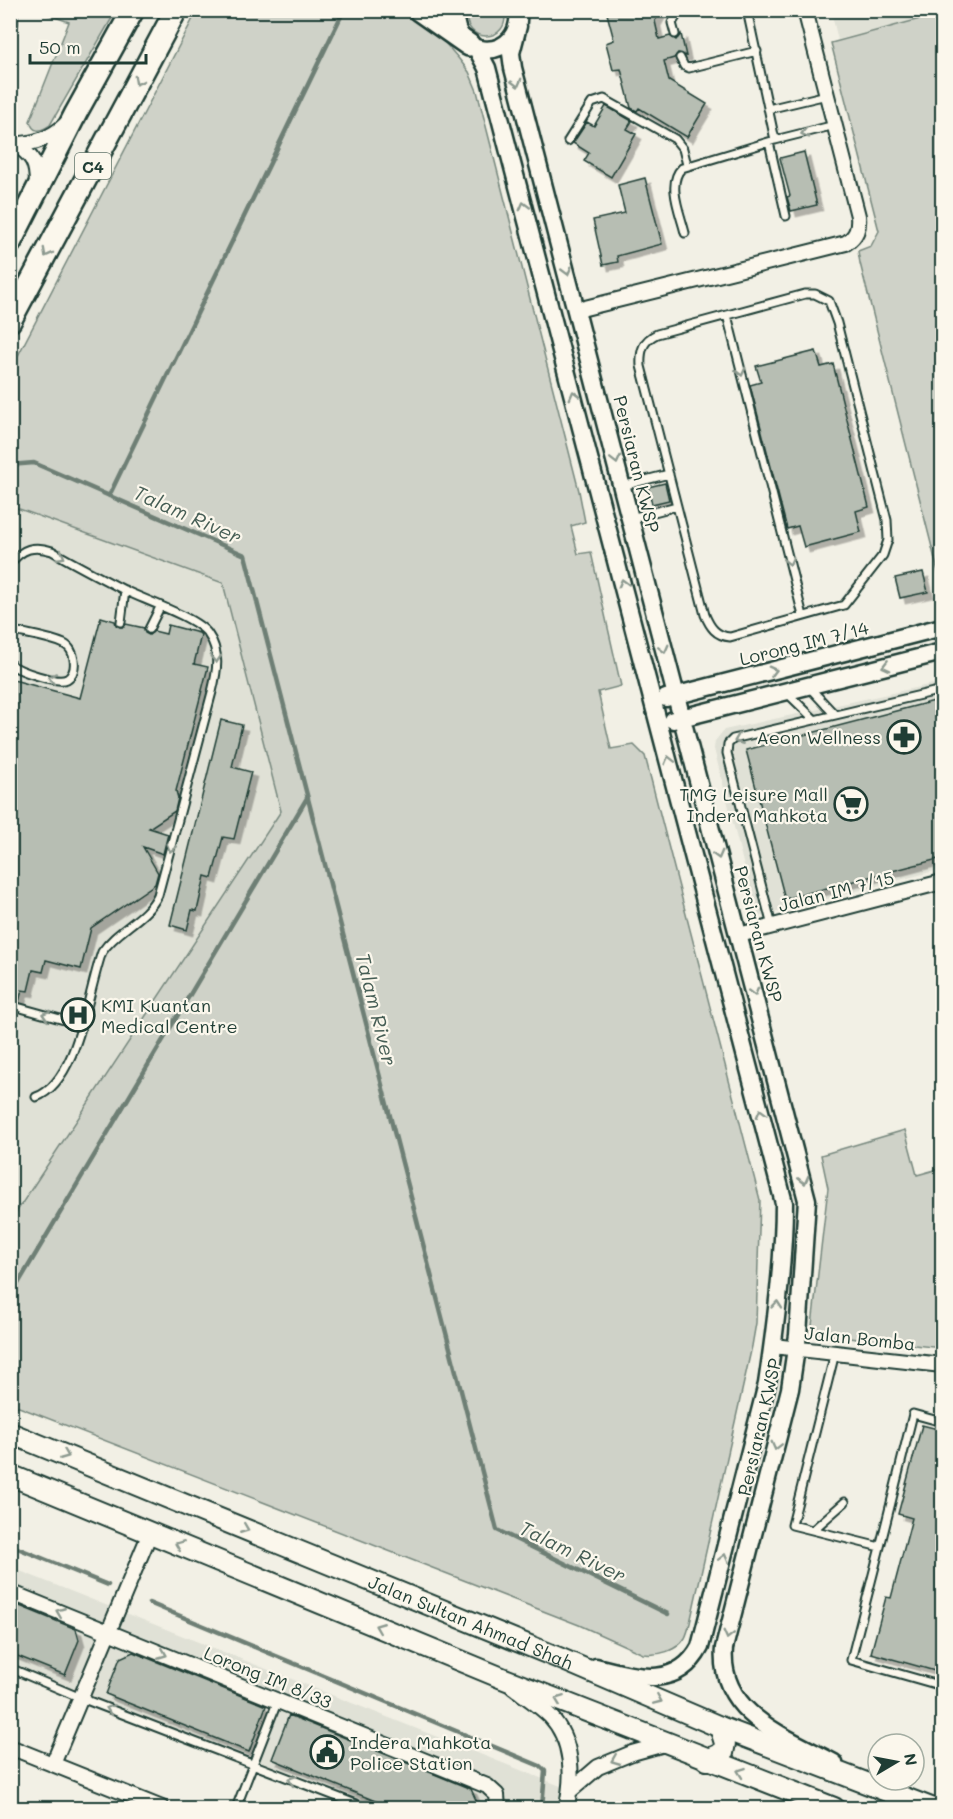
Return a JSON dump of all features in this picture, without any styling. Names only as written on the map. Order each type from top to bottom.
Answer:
[{"type":"main road","name":"C4","points":[[10,243],[76,112],[133,10]]},
{"type":"main road","name":"C4","points":[[10,321],[176,10]]},
{"type":"main road","points":[[419,10],[473,47]]},
{"type":"main road","name":"Jalan Sultan Ahmad Shah","points":[[10,1432],[559,1658],[720,1727],[866,1782]]},
{"type":"main road","points":[[10,1475],[502,1678],[834,1809]]},
{"type":"main road","points":[[707,1760],[723,1753],[725,1743],[720,1727]]},
{"type":"main road","points":[[777,1786],[770,1772],[771,1765],[778,1756],[794,1755]]},
{"type":"main road","name":"Jalan Sultan Ahmad Shah","points":[[890,1792],[932,1809]]},
{"type":"street","name":"Persiaran KWSP","points":[[455,10],[457,30],[488,68],[654,701],[708,919],[784,1203],[773,1346],[762,1409],[704,1637],[696,1656],[683,1669],[667,1676],[651,1677],[624,1674],[559,1658]]},
{"type":"street","points":[[577,309],[846,243],[852,239],[858,226],[858,216],[805,10]]},
{"type":"street","name":"Persiaran KWSP","points":[[473,47],[486,50],[499,48],[510,40],[519,16]]},
{"type":"street","name":"Persiaran KWSP","points":[[519,16],[511,52],[513,68],[807,1200],[796,1349],[788,1401],[724,1648],[724,1666],[735,1696],[752,1716],[866,1781]]},
{"type":"street","points":[[13,144],[38,142],[58,132],[76,112]]},
{"type":"street","points":[[13,144],[30,154],[37,171],[37,190]]},
{"type":"street","points":[[560,339],[583,333]]},
{"type":"street","name":"Lorong IM 7/14","points":[[654,701],[942,627]]},
{"type":"street","points":[[659,724],[942,652]]},
{"type":"street","name":"Jalan IM 7/15","points":[[739,935],[942,882]]},
{"type":"street","points":[[708,919],[733,912]]},
{"type":"street","name":"Jalan Bomba","points":[[773,1346],[942,1365]]},
{"type":"street","points":[[53,1764],[150,1533]]},
{"type":"street","name":"Lorong IM 8/33","points":[[10,1592],[487,1786],[497,1795],[498,1809]]},
{"type":"street","points":[[502,1678],[551,1717],[563,1737],[571,1764],[570,1791],[566,1809]]},
{"type":"street","points":[[570,1791],[598,1767],[632,1753],[668,1743]]},
{"type":"street","points":[[10,1747],[162,1809]]},
{"type":"lane","points":[[675,34],[674,20],[679,12],[687,10]]},
{"type":"lane","points":[[747,10],[768,109],[786,216]]},
{"type":"lane","points":[[680,58],[684,66],[689,68],[757,51]]},
{"type":"lane","points":[[768,109],[827,95]]},
{"type":"lane","points":[[568,141],[592,103],[604,99],[675,139],[683,149],[687,165]]},
{"type":"lane","points":[[685,233],[674,185],[677,173],[687,165],[835,125]]},
{"type":"lane","points":[[805,294],[815,294],[829,301],[837,323],[887,520],[888,540],[883,555],[844,605],[730,637],[717,633],[705,615],[669,474],[641,366],[645,342],[657,334],[805,294]]},
{"type":"lane","points":[[727,315],[803,616]]},
{"type":"lane","points":[[622,486],[669,474]]},
{"type":"lane","points":[[631,518],[677,506]]},
{"type":"lane","points":[[10,564],[20,553],[29,548],[39,547],[52,551],[126,591],[202,626],[217,653],[216,675],[158,895],[153,906],[108,944],[102,952],[82,1025],[68,1064],[52,1088],[36,1097]]},
{"type":"lane","points":[[121,622],[126,591]]},
{"type":"lane","points":[[149,629],[160,607]]},
{"type":"lane","points":[[10,642],[12,630],[66,645],[73,652],[75,663],[71,675],[66,680],[58,681],[16,669],[10,664]]},
{"type":"lane","points":[[808,686],[835,714]]},
{"type":"lane","points":[[772,926],[727,748],[728,744],[734,739],[942,690]]},
{"type":"lane","points":[[785,692],[814,719]]},
{"type":"lane","points":[[10,1005],[82,1025]]},
{"type":"lane","points":[[835,1353],[792,1525],[880,1547]]},
{"type":"lane","points":[[942,1422],[913,1414],[851,1660],[942,1686]]},
{"type":"lane","points":[[813,1530],[845,1502]]},
{"type":"lane","points":[[10,1668],[366,1809]]},
{"type":"lane","points":[[236,1809],[278,1700]]},
{"type":"shaded area","points":[[467,10],[504,11],[504,22],[501,29],[494,34],[478,35],[471,30],[467,22]]},
{"type":"shaded area","points":[[942,10],[942,13],[838,40],[831,11]]},
{"type":"shaded area","points":[[38,11],[116,11],[50,125],[44,129],[35,130],[30,121],[69,22]]},
{"type":"shaded area","points":[[197,11],[407,11],[440,37],[469,72],[477,91],[579,491],[585,522],[571,526],[578,554],[591,552],[621,686],[598,692],[611,749],[634,745],[645,756],[760,1200],[756,1323],[752,1346],[689,1626],[682,1643],[667,1652],[643,1654],[579,1625],[11,1404],[11,1220],[281,811],[223,583],[11,506],[10,371]]},
{"type":"shaded area","points":[[942,13],[942,587],[860,263],[858,251],[871,246],[879,231],[831,43]]},
{"type":"shaded area","name":"KMI Kuantan Medical Centre","points":[[11,506],[223,583],[281,811],[11,1220]]},
{"type":"shaded area","name":"TMG Leisure Mall Indera Mahkota","points":[[942,682],[942,869],[757,917],[714,749],[715,741],[724,730]]},
{"type":"shaded area","points":[[905,1130],[917,1175],[942,1168],[942,1348],[811,1334],[828,1188],[821,1155]]},
{"type":"shaded area","points":[[10,1567],[563,1787],[555,1808],[367,1808],[11,1666]]},
{"type":"building","points":[[606,10],[661,10],[655,21],[659,39],[670,36],[676,40],[681,34],[686,56],[678,53],[674,58],[664,61],[669,81],[707,104],[687,137],[639,108],[637,111],[631,108],[621,69],[613,70],[606,43],[614,40]]},
{"type":"building","points":[[606,106],[632,121],[627,129],[636,134],[611,177],[584,161],[589,153],[573,143],[587,122],[594,126]]},
{"type":"building","points":[[804,152],[817,205],[791,211],[787,197],[790,196],[780,158]]},
{"type":"building","points":[[645,178],[662,244],[617,256],[618,262],[603,265],[593,220],[625,213],[618,185]]},
{"type":"building","points":[[816,351],[821,367],[833,364],[869,507],[856,511],[861,532],[804,547],[798,526],[787,529],[750,385],[761,382],[756,366]]},
{"type":"building","points":[[665,483],[669,500],[652,504],[648,487]]},
{"type":"building","points":[[923,572],[928,592],[900,598],[895,578]]},
{"type":"building","name":"KMI Kuantan Medical Centre","points":[[101,617],[115,621],[120,627],[126,624],[144,628],[145,633],[149,635],[154,631],[166,634],[168,625],[199,633],[201,635],[194,664],[208,667],[176,791],[178,798],[175,811],[149,828],[168,834],[163,854],[143,847],[158,873],[155,884],[91,928],[81,969],[46,960],[43,972],[33,970],[28,991],[22,990],[19,1002],[10,999],[10,679],[80,698]]},
{"type":"building","name":"TMG Leisure Mall Indera Mahkota","points":[[942,699],[942,858],[785,899],[746,750]]},
{"type":"building","points":[[221,720],[242,725],[232,767],[251,772],[234,839],[223,837],[212,878],[205,876],[197,911],[192,910],[187,930],[170,925]]},
{"type":"building","points":[[922,1425],[942,1430],[942,1673],[871,1653],[886,1597],[891,1598],[912,1518],[898,1514]]},
{"type":"building","points":[[10,1602],[76,1629],[79,1640],[65,1675],[10,1653]]},
{"type":"building","points":[[133,1652],[266,1706],[249,1752],[106,1694],[120,1658]]},
{"type":"building","points":[[289,1715],[471,1789],[480,1809],[395,1809],[272,1759]]},
{"type":"waterway","points":[[109,496],[344,10]]},
{"type":"waterway","name":"Talam River","points":[[10,465],[34,463],[245,555],[497,1530],[668,1614]]},
{"type":"waterway","points":[[10,1297],[307,798]]},
{"type":"waterway","points":[[10,1545],[108,1585]]},
{"type":"waterway","points":[[149,1603],[540,1766],[545,1771],[542,1808]]},
{"type":"place","name":"Aeon Wellness","points":[[904,737]]},
{"type":"place","name":"TMG Leisure Mall Indera Mahkota","points":[[851,804]]},
{"type":"place","name":"KMI Kuantan Medical Centre","points":[[78,1015]]},
{"type":"place","name":"Indera Mahkota Police Station","points":[[327,1752]]}]
